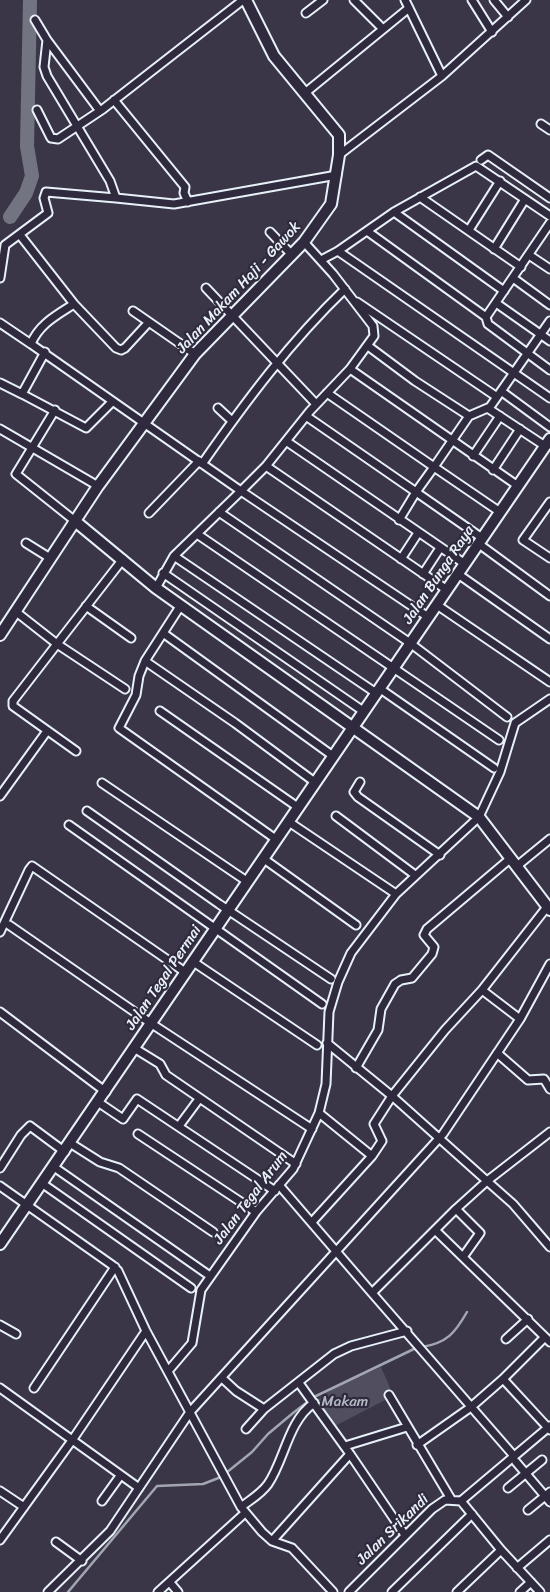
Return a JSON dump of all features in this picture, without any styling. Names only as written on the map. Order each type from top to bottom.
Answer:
[{"type":"street","name":"Jalan Makam Haji - Gawok","points":[[0,635],[98,486],[196,354],[292,255],[313,251],[331,204],[337,175],[340,142],[335,128],[274,56],[245,0]]},
{"type":"street","points":[[37,110],[52,140],[100,111],[245,0]]},
{"type":"street","points":[[306,14],[323,0]]},
{"type":"street","points":[[354,0],[382,28]]},
{"type":"street","points":[[405,0],[442,76]]},
{"type":"street","points":[[472,0],[492,32]]},
{"type":"street","points":[[494,0],[508,17]]},
{"type":"street","points":[[339,155],[442,76],[526,0]]},
{"type":"street","points":[[305,93],[382,28],[409,8]]},
{"type":"street","points":[[35,20],[47,40],[100,111]]},
{"type":"street","points":[[47,40],[44,67],[47,76],[110,181],[116,198]]},
{"type":"street","points":[[114,100],[184,187],[184,194],[188,202]]},
{"type":"street","points":[[541,124],[550,130]]},
{"type":"street","points":[[481,160],[488,155],[550,198]]},
{"type":"street","points":[[338,251],[394,212],[476,166],[550,216]]},
{"type":"street","points":[[0,278],[5,245],[48,213],[44,198],[46,192],[174,204],[337,175]]},
{"type":"street","points":[[468,230],[500,181]]},
{"type":"street","points":[[420,198],[521,267]]},
{"type":"street","points":[[494,249],[525,199]]},
{"type":"street","points":[[394,212],[504,291]]},
{"type":"street","points":[[486,317],[549,227]]},
{"type":"street","points":[[367,231],[486,317],[488,324],[550,370]]},
{"type":"street","points":[[270,232],[292,255]]},
{"type":"street","points":[[20,235],[74,304],[116,348],[121,350],[149,322]]},
{"type":"street","points":[[313,251],[338,251],[550,398]]},
{"type":"street","points":[[156,588],[163,572],[174,556],[266,466],[316,404],[350,369],[368,346],[375,331],[313,251]]},
{"type":"street","points":[[529,255],[550,269]]},
{"type":"street","points":[[513,278],[550,305]]},
{"type":"street","points":[[206,288],[316,404]]},
{"type":"street","points":[[149,513],[201,462],[276,362],[318,314],[345,290]]},
{"type":"street","points":[[351,298],[550,427]]},
{"type":"street","points":[[496,303],[550,340]]},
{"type":"street","points":[[31,344],[34,335],[44,325],[74,304]]},
{"type":"street","points":[[133,311],[196,354]]},
{"type":"street","points":[[399,520],[416,492],[470,416],[489,409],[550,321]]},
{"type":"street","points":[[0,322],[241,491],[428,617]]},
{"type":"street","points":[[368,346],[415,381],[470,416]]},
{"type":"street","points":[[22,394],[45,352]]},
{"type":"street","points":[[350,369],[452,442],[518,486]]},
{"type":"street","points":[[0,383],[87,428],[112,402]]},
{"type":"street","points":[[327,393],[500,512]]},
{"type":"street","points":[[218,408],[232,421]]},
{"type":"street","points":[[489,409],[520,429],[548,443]]},
{"type":"street","points":[[55,410],[16,474],[156,588],[479,817],[549,909],[482,990],[445,1030],[392,1096],[374,1124],[382,1141],[372,1156],[312,1222]]},
{"type":"street","points":[[306,416],[416,492],[550,596]]},
{"type":"street","points":[[473,456],[500,416]]},
{"type":"street","points":[[0,429],[98,486]]},
{"type":"street","points":[[493,470],[520,429]]},
{"type":"street","points":[[286,441],[465,564]]},
{"type":"street","name":"Jalan Bunga Raya","points":[[351,727],[378,691],[548,443]]},
{"type":"street","points":[[266,466],[447,590]]},
{"type":"street","points":[[550,502],[524,540],[550,558]]},
{"type":"street","points":[[219,512],[410,643],[507,717]]},
{"type":"street","points":[[401,559],[418,533]]},
{"type":"street","points":[[196,534],[394,666],[499,740]]},
{"type":"street","points":[[26,543],[50,558]]},
{"type":"street","points":[[423,574],[440,548]]},
{"type":"street","points":[[174,556],[494,768]]},
{"type":"street","points":[[76,751],[15,709],[12,704],[122,559]]},
{"type":"street","points":[[163,572],[363,711]]},
{"type":"street","points":[[458,574],[550,639]]},
{"type":"street","points":[[181,605],[145,661],[139,676],[136,695],[119,725],[121,730],[277,840]]},
{"type":"street","points":[[437,605],[550,682]]},
{"type":"street","points":[[86,606],[131,638]]},
{"type":"street","points":[[15,611],[57,644],[125,689]]},
{"type":"street","points":[[163,633],[333,756]]},
{"type":"street","points":[[145,661],[235,722],[316,783]]},
{"type":"street","points":[[479,817],[500,772],[515,723],[550,699]]},
{"type":"street","points":[[160,712],[299,808]]},
{"type":"street","name":"Jalan Tegal Permai","points":[[0,1244],[28,1207],[152,1024],[192,961],[316,783],[351,727]]},
{"type":"street","points":[[0,796],[47,731]]},
{"type":"street","points":[[360,782],[354,792],[358,798],[440,855]]},
{"type":"street","points":[[102,783],[248,882]]},
{"type":"street","points":[[87,810],[229,910],[331,978]]},
{"type":"street","points":[[336,816],[415,875]]},
{"type":"street","name":"Jalan Tegal Arum","points":[[169,1370],[192,1343],[200,1293],[256,1212],[296,1164],[319,1113],[326,1084],[329,1012],[351,953],[396,894],[479,817]]},
{"type":"street","points":[[289,822],[396,894]]},
{"type":"street","points":[[69,825],[322,1004]]},
{"type":"street","points":[[356,1068],[378,1030],[381,1009],[395,984],[401,980],[412,978],[432,954],[434,947],[424,935],[427,929],[514,862],[550,839]]},
{"type":"street","points":[[264,859],[356,925]]},
{"type":"street","points":[[0,932],[32,866],[185,972]]},
{"type":"street","points":[[9,925],[152,1024],[312,1129]]},
{"type":"street","points":[[192,961],[317,1045]]},
{"type":"street","points":[[48,1592],[110,1532],[190,1412],[440,1138],[520,1019],[550,964]]},
{"type":"street","points":[[482,990],[520,1019]]},
{"type":"street","points":[[0,1012],[106,1092]]},
{"type":"street","points":[[327,1043],[392,1096],[513,1204],[550,1247]]},
{"type":"street","points":[[134,1048],[160,1064],[164,1074],[296,1164]]},
{"type":"street","points":[[497,1053],[528,1080],[544,1079],[550,1090]]},
{"type":"street","points":[[179,1126],[200,1098]]},
{"type":"street","points":[[98,1102],[123,1119],[137,1099],[277,1188],[312,1222],[336,1253],[419,1344],[548,1497],[528,1510]]},
{"type":"street","points":[[319,1113],[372,1156]]},
{"type":"street","points":[[0,1168],[21,1135],[30,1126],[68,1147],[100,1162],[119,1168],[213,1232]]},
{"type":"street","points":[[372,1293],[456,1209],[487,1181],[550,1132]]},
{"type":"street","points":[[138,1134],[256,1212]]},
{"type":"street","points":[[54,1168],[210,1276]]},
{"type":"street","points":[[42,1184],[191,1288]]},
{"type":"street","points":[[0,1186],[115,1267],[146,1331],[169,1370],[243,1510],[272,1540],[292,1548],[333,1592]]},
{"type":"street","points":[[456,1209],[480,1233],[463,1257]]},
{"type":"street","points":[[417,1444],[471,1407],[547,1340],[528,1319],[435,1230]]},
{"type":"street","points":[[34,1388],[115,1267]]},
{"type":"street","points":[[506,1339],[528,1319]]},
{"type":"street","points":[[0,1325],[16,1334]]},
{"type":"street","points":[[0,1540],[73,1440],[146,1331]]},
{"type":"street","points":[[246,1429],[264,1409],[299,1383],[326,1359],[340,1351],[407,1331]]},
{"type":"street","points":[[222,1378],[264,1409]]},
{"type":"street","points":[[503,1379],[549,1428],[515,1459],[461,1501],[501,1550],[540,1592]]},
{"type":"street","points":[[299,1383],[313,1400],[406,1535]]},
{"type":"street","points":[[0,1388],[139,1488]]},
{"type":"street","points":[[388,1395],[451,1498]]},
{"type":"street","points":[[158,1592],[243,1510],[268,1483],[287,1442],[313,1400]]},
{"type":"street","points":[[345,1446],[407,1427]]},
{"type":"street","points":[[272,1540],[350,1454]]},
{"type":"street","points":[[508,1488],[542,1460]]},
{"type":"street","points":[[102,1501],[120,1476]]},
{"type":"street","points":[[0,1491],[24,1507]]},
{"type":"street","name":"Jalan Srikandi","points":[[349,1592],[440,1502],[451,1498],[461,1501]]},
{"type":"street","points":[[392,1592],[472,1514]]},
{"type":"street","points":[[56,1542],[82,1561]]},
{"type":"street","points":[[517,1568],[549,1544]]},
{"type":"street","points":[[457,1592],[501,1550]]},
{"type":"street","points":[[520,1592],[531,1582]]},
{"type":"street","points":[[172,1585],[178,1592]]},
{"type":"green space","name":"Makam","points":[[381,1367],[391,1390],[386,1394],[387,1399],[335,1426],[317,1400],[336,1387]]},
{"type":"waterway","points":[[10,217],[26,193],[32,176],[27,146],[30,0]]},
{"type":"waterway","points":[[422,1347],[444,1340],[454,1331],[467,1312]]},
{"type":"waterway","points":[[68,1592],[157,1486],[203,1484],[221,1477],[252,1452],[268,1434],[314,1397],[416,1348]]}]
